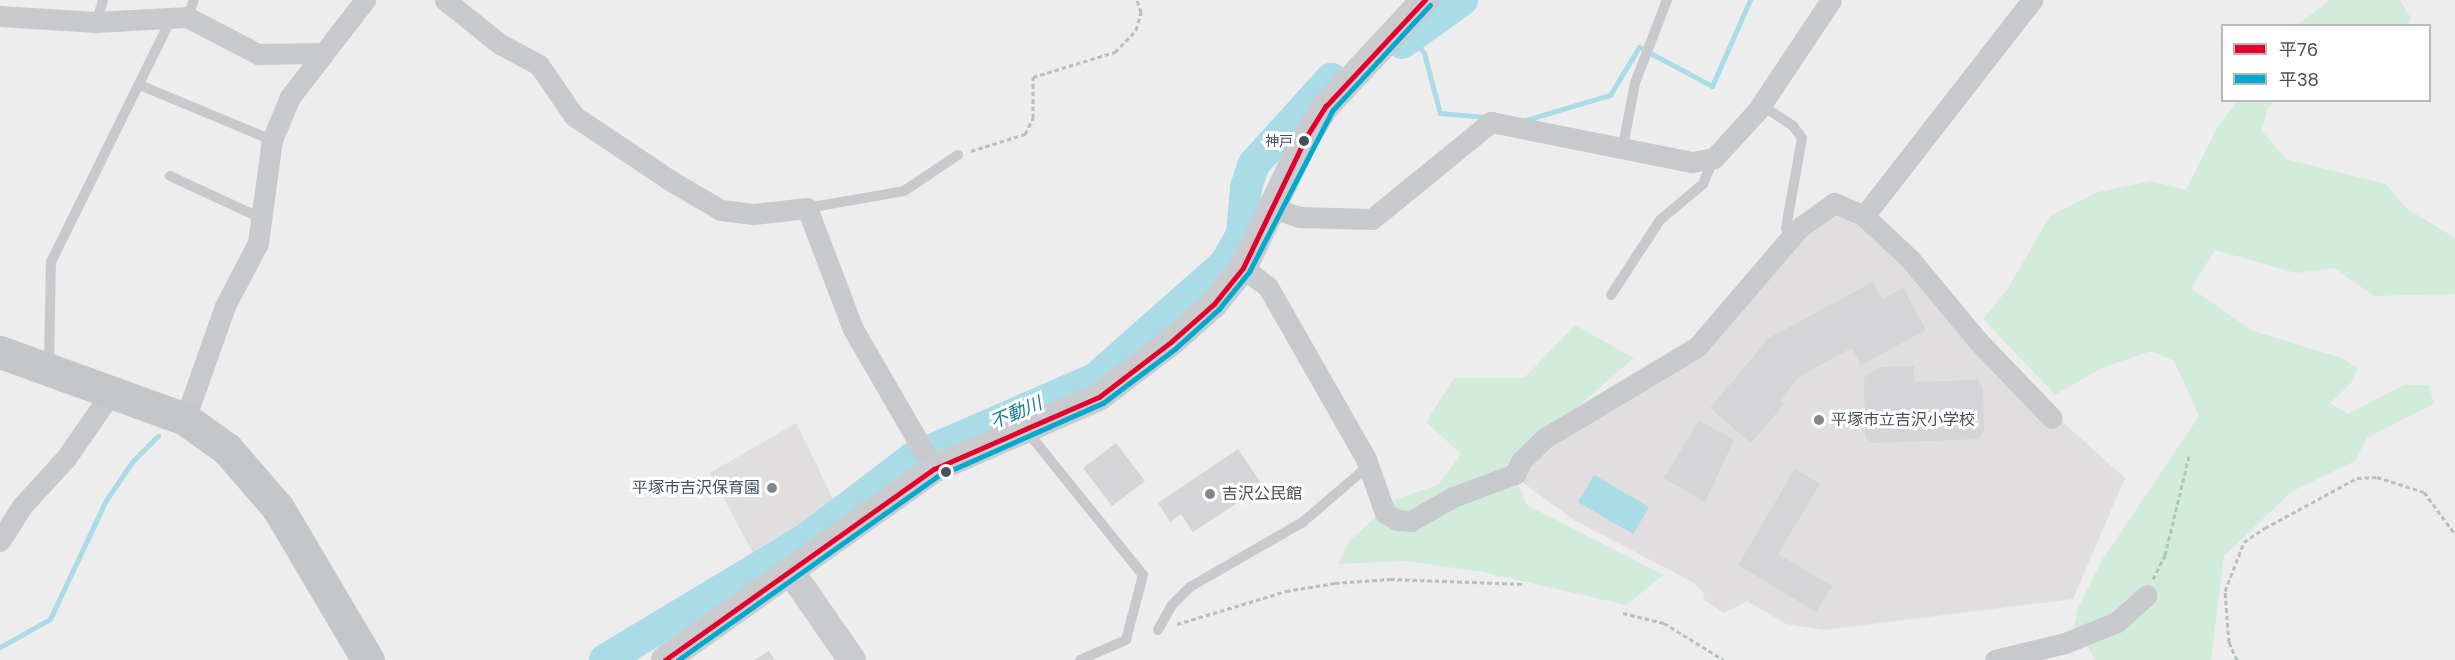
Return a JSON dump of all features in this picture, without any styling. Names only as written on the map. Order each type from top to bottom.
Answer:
[{"type":"main road","points":[[0,352],[113,390],[185,419],[227,449],[256,478],[368,660]]},
{"type":"street","points":[[185,419],[225,306],[258,243],[272,140],[290,97],[320,53],[366,0]]},
{"type":"street","points":[[445,0],[500,44],[539,65],[574,116],[671,182],[721,210],[754,214],[807,207],[853,329],[934,469]]},
{"type":"street","points":[[665,660],[934,469],[1099,398],[1129,378],[1214,304],[1243,268],[1326,106],[1425,0]]},
{"type":"street","points":[[1272,208],[1299,217],[1372,219],[1491,122],[1623,146],[1692,162],[1714,158],[1761,105],[1831,0]]},
{"type":"street","points":[[1864,216],[2032,0]]},
{"type":"street","points":[[0,16],[96,22],[184,12],[258,54],[320,53]]},
{"type":"street","points":[[1243,268],[1268,287],[1368,466],[1381,505],[1396,520],[1411,521],[1453,497],[1515,474],[1521,461],[1545,438],[1697,347],[1790,239],[1817,212],[1834,203],[1864,216],[1910,259],[1979,342],[2052,418]]},
{"type":"street","points":[[0,541],[21,506],[66,458],[113,390]]},
{"type":"street","points":[[791,572],[852,660]]},
{"type":"street","points":[[1995,660],[2065,643],[2117,622],[2146,595]]},
{"type":"lane","points":[[96,22],[103,0]]},
{"type":"lane","points":[[1623,146],[1635,83],[1667,0]]},
{"type":"lane","points":[[49,368],[51,262],[142,86],[184,12]]},
{"type":"lane","points":[[142,86],[272,140]]},
{"type":"lane","points":[[1761,105],[1793,126],[1802,138],[1786,228],[1790,239]]},
{"type":"lane","points":[[807,207],[904,191],[958,155]]},
{"type":"lane","points":[[1611,295],[1660,220],[1703,184],[1714,158]]},
{"type":"lane","points":[[170,176],[263,219]]},
{"type":"lane","points":[[1026,429],[1143,575],[1126,640],[1080,660]]},
{"type":"lane","points":[[1158,630],[1172,605],[1190,587],[1303,522],[1368,466]]},
{"type":"path","points":[[958,155],[1025,134],[1033,118],[1033,77],[1114,52],[1136,30],[1141,12],[1137,0]]},
{"type":"path","points":[[2146,595],[2164,555],[2189,456]]},
{"type":"path","points":[[2237,660],[2229,642],[2225,591],[2244,542],[2265,528],[2357,478],[2376,477],[2424,492],[2455,534]]},
{"type":"path","points":[[1158,630],[1286,591],[1335,583],[1390,579],[1524,584]]},
{"type":"path","points":[[1623,613],[1664,623],[1724,660]]},
{"type":"shaded area","name":"平塚市立吉沢小学校","points":[[1829,214],[1871,229],[2057,417],[2125,478],[2073,599],[1824,630],[1786,624],[1747,601],[1724,613],[1703,599],[1705,594],[1694,583],[1574,520],[1515,477],[1575,430],[1701,352],[1806,226]]},
{"type":"shaded area","name":"平塚市吉沢保育園","points":[[796,423],[835,503],[753,553],[710,473]]},
{"type":"green space","points":[[2330,0],[2400,0],[2411,18],[2408,24],[2298,24]]},
{"type":"green space","points":[[2237,102],[2273,102],[2266,112],[2262,131],[2286,159],[2386,184],[2406,208],[2455,238],[2455,294],[2374,296],[2334,268],[2296,273],[2215,250],[2191,288],[2253,331],[2342,358],[2358,368],[2351,383],[2330,403],[2348,414],[2404,385],[2429,385],[2434,404],[2367,438],[2355,461],[2291,492],[2224,556],[2211,660],[2096,660],[2074,626],[2078,608],[2102,560],[2199,416],[2174,361],[2151,351],[2102,368],[2055,395],[1983,319],[2007,290],[2050,216],[2098,192],[2151,181],[2186,190],[2218,126]]},
{"type":"green space","points":[[1575,325],[1634,358],[1510,465],[1527,505],[1664,575],[1626,605],[1483,572],[1405,561],[1338,564],[1349,541],[1396,499],[1438,485],[1461,454],[1426,422],[1454,378],[1524,378]]},
{"type":"water","points":[[1594,475],[1649,507],[1633,534],[1578,502]]},
{"type":"building","points":[[1873,282],[1882,299],[1903,288],[1926,330],[1861,365],[1852,348],[1800,376],[1780,400],[1784,404],[1751,443],[1710,408],[1769,338]]},
{"type":"building","points":[[1914,366],[1914,382],[1977,380],[1983,387],[1984,431],[1979,439],[1873,443],[1865,438],[1864,378],[1879,367]]},
{"type":"building","points":[[1699,420],[1734,440],[1705,502],[1664,478]]},
{"type":"building","points":[[1116,443],[1145,481],[1112,506],[1083,468]]},
{"type":"building","name":"吉沢公民館","points":[[1238,449],[1263,486],[1193,532],[1181,514],[1170,522],[1158,503]]},
{"type":"building","points":[[1795,469],[1820,484],[1778,554],[1832,586],[1816,612],[1738,565]]},
{"type":"building","points":[[769,651],[775,660],[754,660]]},
{"type":"waterway","name":"不動川","points":[[1402,43],[1462,0]]},
{"type":"waterway","points":[[1522,121],[1610,95],[1639,47],[1712,86],[1750,0]]},
{"type":"waterway","points":[[1412,38],[1424,53],[1440,113],[1486,117]]},
{"type":"waterway","name":"不動川","points":[[605,660],[805,540],[913,458],[1095,379],[1225,264],[1242,235],[1246,187],[1254,164],[1331,79]]},
{"type":"waterway","points":[[0,647],[50,619],[105,502],[132,462],[158,436]]},
{"type":"transit line","name":"平76","points":[[665,660],[934,469],[1099,397],[1171,342],[1214,304],[1243,268],[1305,139],[1326,106],[1425,0]]},
{"type":"transit line","name":"平38","points":[[678,660],[938,476],[1103,403],[1176,348],[1219,309],[1249,272],[1332,111],[1430,5]]},
{"type":"place","name":"神戸","points":[[1304,141]]},
{"type":"place","name":"平塚市立吉沢小学校","points":[[1819,420]]},
{"type":"place","name":"平塚市吉沢保育園","points":[[772,488]]},
{"type":"place","name":"吉沢公民館","points":[[1210,494]]}]
